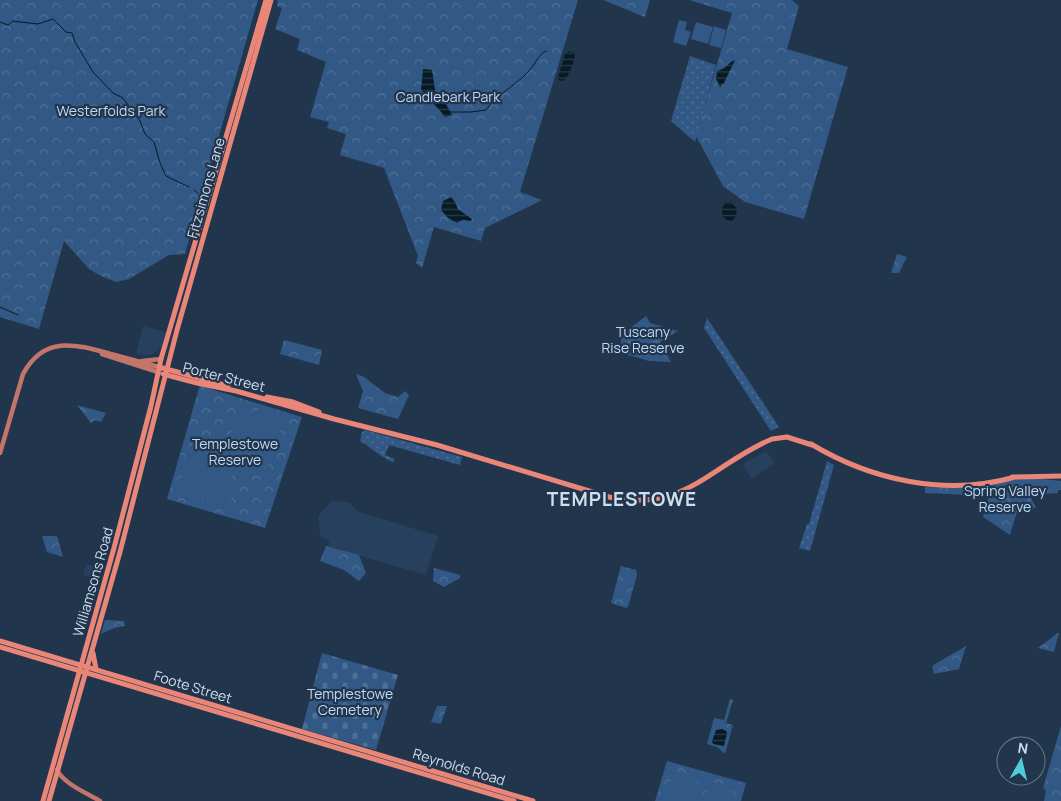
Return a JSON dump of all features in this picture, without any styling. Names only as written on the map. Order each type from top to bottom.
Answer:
[{"type":"main road","name":"Fitzsimons Lane","points":[[159,370],[188,265],[268,2]]},
{"type":"main road","name":"Fitzsimons Lane","points":[[163,383],[268,2]]},
{"type":"main road","points":[[188,265],[195,267]]},
{"type":"main road","name":"Porter Street","points":[[0,452],[24,372],[30,363],[41,353],[64,344],[82,346],[159,370]]},
{"type":"main road","name":"Porter Street","points":[[82,346],[101,354],[166,372],[189,381],[236,391],[406,438],[526,475],[553,480],[630,501],[658,498],[682,492],[763,443],[778,436],[793,438],[812,445],[874,474],[924,484],[984,484],[1015,477],[1044,475],[1061,477]]},
{"type":"main road","points":[[171,353],[176,372]]},
{"type":"main road","points":[[138,362],[161,359]]},
{"type":"main road","name":"Williamsons Road","points":[[43,801],[117,538],[159,370]]},
{"type":"main road","name":"Porter Street","points":[[166,372],[176,372],[293,402],[362,426]]},
{"type":"main road","points":[[163,383],[174,380],[189,381]]},
{"type":"main road","name":"Williamsons Road","points":[[49,801],[120,552],[163,383]]},
{"type":"main road","name":"Foote Street","points":[[0,641],[66,661],[80,668],[378,757]]},
{"type":"main road","name":"Foote Street","points":[[0,647],[72,669],[80,668]]},
{"type":"main road","points":[[92,650],[96,669]]},
{"type":"main road","points":[[66,661],[83,658]]},
{"type":"main road","points":[[72,669],[75,687]]},
{"type":"main road","name":"Foote Street","points":[[87,670],[96,669],[129,682]]},
{"type":"main road","name":"Reynolds Road","points":[[378,757],[394,764],[408,766],[514,801]]},
{"type":"main road","name":"Reynolds Road","points":[[378,757],[533,801]]},
{"type":"main road","points":[[57,769],[60,775],[68,781],[100,801]]},
{"type":"main road","points":[[54,780],[60,778],[68,781]]},
{"type":"shaded area","points":[[569,51],[575,53],[574,61],[568,76],[563,81],[558,80],[565,54]]},
{"type":"shaded area","points":[[735,60],[724,83],[720,87],[716,79],[717,71]]},
{"type":"shaded area","points":[[423,69],[432,70],[436,96],[446,104],[452,115],[445,117],[421,90]]},
{"type":"shaded area","points":[[451,197],[458,209],[472,219],[471,221],[462,220],[457,223],[448,218],[441,210],[443,201]]},
{"type":"shaded area","points":[[726,202],[731,202],[737,209],[736,216],[732,221],[727,220],[722,214],[722,209]]},
{"type":"shaded area","points":[[143,326],[166,332],[162,346],[153,354],[146,356],[136,354]]},
{"type":"shaded area","points":[[766,451],[775,463],[752,479],[742,464]]},
{"type":"shaded area","points":[[331,501],[349,502],[357,511],[438,536],[426,575],[329,547],[329,540],[320,536],[318,516]]},
{"type":"shaded area","points":[[86,564],[103,568],[99,580],[83,575]]},
{"type":"shaded area","points":[[722,729],[727,733],[724,746],[713,744],[712,741],[716,730]]},
{"type":"green space","name":"Westerfolds Park","points":[[0,0],[258,0],[185,254],[169,255],[129,279],[116,282],[89,269],[64,241],[39,329],[0,317]]},
{"type":"green space","name":"Candlebark Park","points":[[278,0],[578,0],[520,192],[542,200],[485,228],[481,241],[434,227],[422,268],[416,263],[418,256],[384,168],[340,155],[346,134],[327,128],[329,122],[310,117],[326,62],[297,50],[300,39],[275,29],[282,8],[277,6]]},
{"type":"green space","points":[[603,0],[650,0],[645,17]]},
{"type":"green space","points":[[689,0],[792,0],[799,6],[787,49],[848,67],[804,219],[745,202],[723,186],[696,136],[732,13]]},
{"type":"green space","points":[[679,20],[687,22],[685,30],[691,32],[686,46],[673,42]]},
{"type":"green space","points":[[696,22],[713,27],[708,44],[691,39]]},
{"type":"green space","points":[[714,26],[726,30],[721,48],[709,45]]},
{"type":"green space","points":[[690,56],[716,65],[695,142],[671,121]]},
{"type":"green space","points":[[897,254],[907,257],[899,273],[891,273]]},
{"type":"green space","name":"Tuscany Rise Reserve","points":[[646,316],[650,323],[678,331],[660,342],[671,362],[649,361],[621,353],[621,335]]},
{"type":"green space","points":[[707,318],[779,427],[771,431],[704,328]]},
{"type":"green space","points":[[284,340],[322,350],[319,365],[280,354]]},
{"type":"green space","points":[[357,374],[385,393],[398,397],[405,391],[409,395],[398,419],[358,408],[363,391]]},
{"type":"green space","name":"Templestowe Reserve","points":[[201,386],[302,417],[265,528],[167,499]]},
{"type":"green space","points":[[77,405],[106,413],[101,422],[95,420],[91,423]]},
{"type":"green space","points":[[260,409],[273,414],[279,424],[280,437],[277,450],[270,462],[261,471],[249,475],[237,472],[230,465],[227,457],[230,437],[242,419],[251,412]]},
{"type":"green space","points":[[365,430],[462,457],[460,465],[389,445],[385,455],[395,459],[393,462],[360,441],[362,432]]},
{"type":"green space","points":[[199,451],[216,458],[230,472],[235,489],[232,497],[225,505],[212,505],[200,500],[184,482],[181,471],[182,462],[188,455]]},
{"type":"green space","points":[[827,461],[834,465],[810,551],[799,548],[807,524],[809,524]]},
{"type":"green space","name":"Spring Valley Reserve","points":[[1017,479],[1061,481],[1061,490],[1058,490],[1058,493],[1029,495],[1036,507],[1031,510],[1028,508],[1018,508],[1010,535],[983,517],[989,496],[925,493],[925,487],[949,488]]},
{"type":"green space","points":[[42,536],[57,536],[63,557],[47,552]]},
{"type":"green space","points":[[326,546],[359,555],[366,573],[359,581],[344,570],[320,561]]},
{"type":"green space","points":[[621,566],[636,570],[637,575],[628,607],[626,608],[611,603]]},
{"type":"green space","points":[[434,568],[460,575],[460,578],[444,587],[433,581]]},
{"type":"green space","points":[[105,620],[124,621],[125,626],[114,628],[101,634]]},
{"type":"green space","points":[[1058,633],[1054,652],[1038,648]]},
{"type":"green space","points":[[966,646],[959,669],[934,674],[932,666]]},
{"type":"green space","name":"Templestowe Cemetery","points":[[322,653],[398,675],[376,750],[302,729]]},
{"type":"green space","points":[[730,699],[733,700],[726,723],[733,725],[725,754],[717,747],[707,744],[714,718],[724,720]]},
{"type":"green space","points":[[437,706],[447,706],[441,724],[431,722]]},
{"type":"green space","points":[[1061,726],[1061,801],[1044,801],[1046,790],[1043,788],[1046,786],[1046,778]]},
{"type":"green space","points":[[667,761],[746,783],[741,801],[655,801]]},
{"type":"green space","points":[[673,771],[698,778],[691,801],[665,801]]},
{"type":"green space","points":[[710,781],[733,788],[730,801],[704,801]]},
{"type":"waterway","points":[[0,22],[8,25],[13,21],[38,24],[53,19],[66,32],[72,33],[75,42],[93,72],[113,93],[123,98],[140,121],[145,134],[154,142],[166,176],[189,187]]},
{"type":"waterway","points":[[450,112],[486,110],[497,98],[522,78],[540,55],[546,51]]},
{"type":"waterway","points":[[194,190],[198,193]]},
{"type":"waterway","points":[[0,307],[18,315]]},
{"type":"district","name":"TEMPLESTOWE","points":[[622,499]]}]
